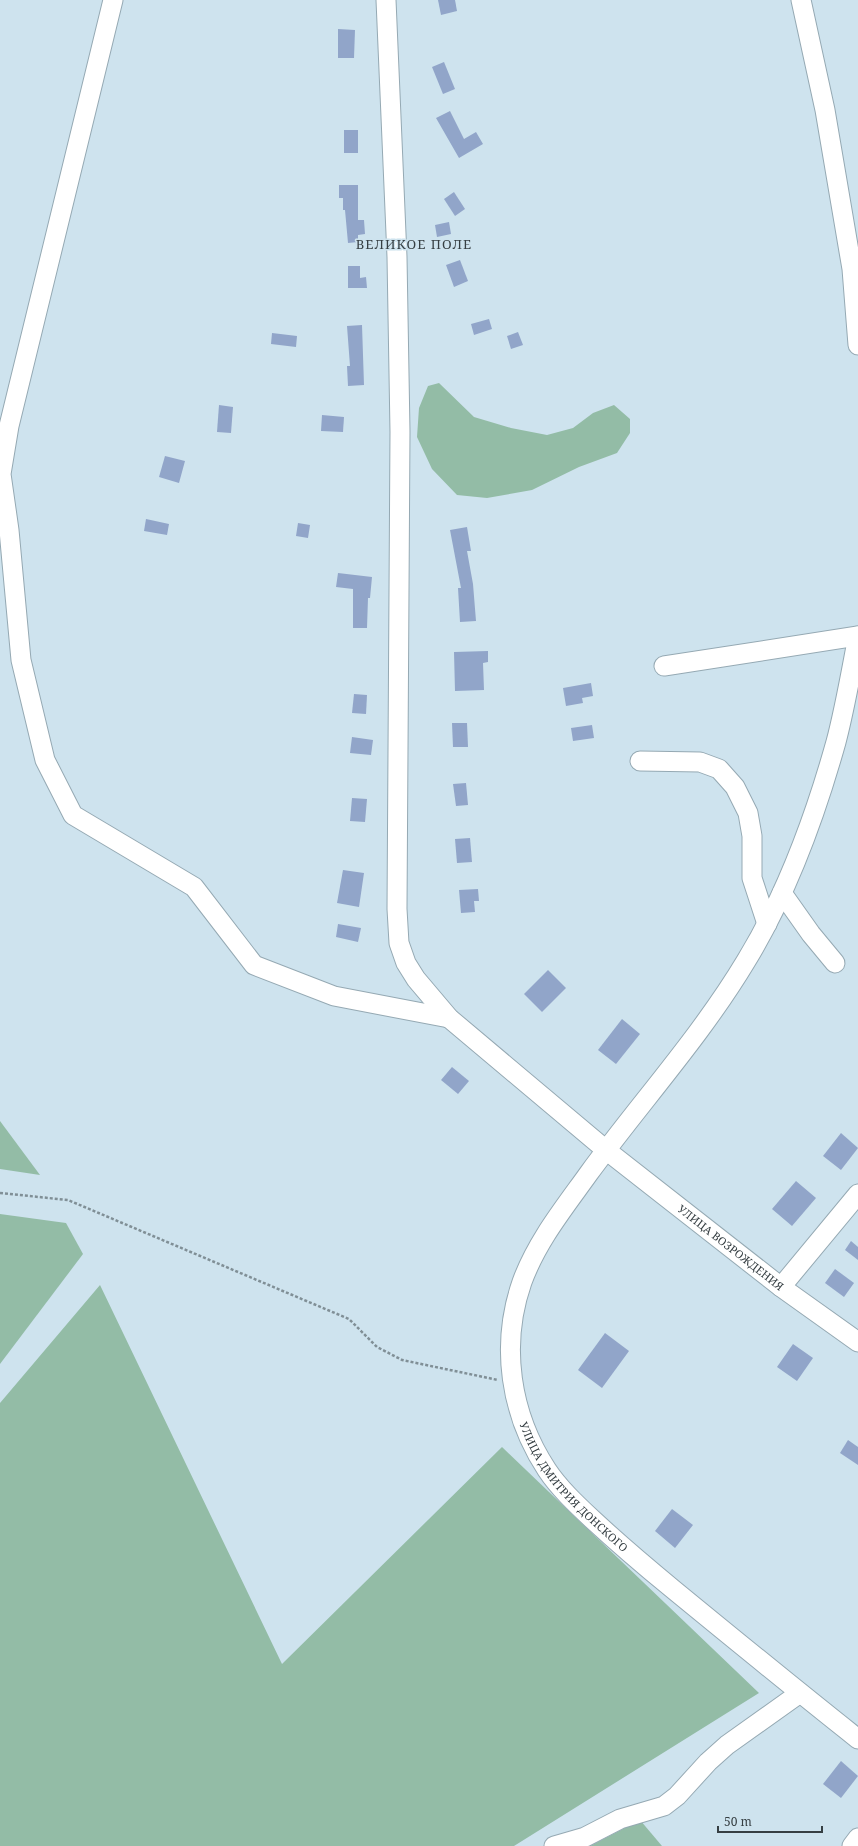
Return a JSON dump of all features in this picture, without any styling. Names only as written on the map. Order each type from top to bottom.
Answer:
[{"type":"street","points":[[113,0],[9,426],[1,474],[9,530],[21,660],[45,760],[73,815],[194,887],[254,966],[334,996],[449,1018]]},
{"type":"street","name":"УЛИЦА ВОЗРОЖДЕНИЯ","points":[[386,0],[397,257],[400,432],[398,923],[399,943],[406,963],[416,979],[449,1018],[606,1150],[781,1287],[858,1342]]},
{"type":"street","points":[[801,0],[825,110],[852,269],[858,345]]},
{"type":"street","points":[[664,666],[858,636]]},
{"type":"street","name":"УЛИЦА ДМИТРИЯ ДОНСКОГО","points":[[858,636],[834,748],[813,813],[782,892],[767,924],[746,961],[708,1017],[606,1150],[539,1244],[522,1283],[512,1325],[511,1349],[512,1383],[518,1413],[530,1442],[548,1471],[569,1497],[630,1554],[858,1739]]},
{"type":"street","points":[[640,762],[700,762],[719,769],[735,787],[748,813],[752,836],[752,878],[767,924]]},
{"type":"street","points":[[782,892],[811,934],[834,963]]},
{"type":"street","points":[[781,1287],[858,1194]]},
{"type":"street","points":[[554,1846],[585,1836],[620,1819],[664,1806],[677,1796],[708,1762],[727,1745],[800,1693]]},
{"type":"street","points":[[852,1846],[858,1838]]},
{"type":"path","points":[[0,1193],[68,1200],[349,1319],[377,1347],[402,1360],[512,1383]]},
{"type":"green space","points":[[439,383],[474,417],[511,428],[547,435],[573,428],[593,413],[614,405],[630,419],[630,433],[617,453],[579,467],[532,490],[487,498],[457,495],[432,469],[417,437],[419,408],[428,386]]},
{"type":"green space","points":[[0,1121],[40,1175],[0,1169]]},
{"type":"green space","points":[[0,1214],[66,1223],[83,1254],[0,1364]]},
{"type":"green space","points":[[100,1285],[282,1664],[502,1447],[759,1693],[514,1846],[0,1846],[0,1403]]},
{"type":"green space","points":[[640,1820],[662,1846],[590,1846]]},
{"type":"building","points":[[438,0],[455,0],[457,11],[441,15]]},
{"type":"building","points":[[338,29],[355,30],[354,58],[338,58]]},
{"type":"building","points":[[444,62],[455,89],[443,94],[432,67]]},
{"type":"building","points":[[450,111],[464,139],[476,132],[483,144],[459,158],[436,118]]},
{"type":"building","points":[[344,130],[358,130],[358,153],[344,153]]},
{"type":"building","points":[[339,185],[358,185],[358,220],[364,220],[365,234],[358,235],[358,242],[348,243],[345,210],[343,210],[343,198],[339,198]]},
{"type":"building","points":[[454,192],[465,209],[455,216],[444,199]]},
{"type":"building","points":[[449,222],[451,234],[437,237],[435,225]]},
{"type":"building","points":[[460,260],[468,281],[454,287],[446,265]]},
{"type":"building","points":[[348,266],[360,266],[360,278],[366,277],[367,288],[348,288]]},
{"type":"building","points":[[489,319],[492,329],[474,335],[471,324]]},
{"type":"building","points":[[362,325],[364,385],[348,386],[347,366],[350,366],[347,326]]},
{"type":"building","points":[[518,332],[523,345],[511,349],[507,336]]},
{"type":"building","points":[[272,333],[297,336],[296,347],[271,344]]},
{"type":"building","points":[[219,405],[233,407],[231,433],[217,432]]},
{"type":"building","points":[[322,415],[344,417],[343,432],[321,431]]},
{"type":"building","points":[[165,456],[185,461],[179,483],[159,477]]},
{"type":"building","points":[[146,519],[169,524],[167,535],[144,531]]},
{"type":"building","points":[[298,523],[310,525],[308,538],[296,536]]},
{"type":"building","points":[[467,527],[471,551],[467,551],[473,584],[476,621],[460,622],[458,588],[461,588],[450,530]]},
{"type":"building","points":[[338,573],[372,577],[370,598],[368,598],[367,628],[353,628],[353,589],[336,587]]},
{"type":"building","points":[[488,651],[488,662],[483,663],[484,690],[455,691],[454,652]]},
{"type":"building","points":[[591,683],[593,696],[582,698],[583,703],[566,706],[563,688]]},
{"type":"building","points":[[354,694],[367,695],[366,714],[352,713]]},
{"type":"building","points":[[452,723],[467,723],[468,747],[453,747]]},
{"type":"building","points":[[592,725],[594,738],[573,741],[571,728]]},
{"type":"building","points":[[352,737],[373,740],[371,755],[350,753]]},
{"type":"building","points":[[466,783],[468,805],[456,806],[453,784]]},
{"type":"building","points":[[352,798],[367,799],[365,822],[350,821]]},
{"type":"building","points":[[470,838],[472,862],[457,863],[455,839]]},
{"type":"building","points":[[343,870],[364,873],[359,907],[337,903]]},
{"type":"building","points":[[478,889],[479,901],[474,901],[475,912],[461,913],[459,890]]},
{"type":"building","points":[[338,924],[361,928],[358,942],[336,937]]},
{"type":"building","points":[[548,970],[566,988],[542,1012],[524,994]]},
{"type":"building","points":[[622,1019],[640,1034],[616,1064],[598,1050]]},
{"type":"building","points":[[452,1067],[469,1081],[458,1094],[441,1080]]},
{"type":"building","points":[[841,1133],[858,1148],[841,1170],[823,1156]]},
{"type":"building","points":[[796,1181],[816,1198],[792,1226],[772,1209]]},
{"type":"building","points":[[851,1241],[858,1247],[858,1260],[845,1250]]},
{"type":"building","points":[[835,1269],[854,1283],[844,1297],[825,1283]]},
{"type":"building","points":[[605,1333],[629,1351],[602,1388],[578,1370]]},
{"type":"building","points":[[793,1344],[813,1358],[797,1381],[777,1367]]},
{"type":"building","points":[[848,1440],[858,1447],[858,1465],[840,1453]]},
{"type":"building","points":[[672,1509],[693,1525],[675,1548],[655,1531]]},
{"type":"building","points":[[841,1761],[858,1776],[841,1798],[823,1784]]},
{"type":"district","name":"ВЕЛИКОЕ ПОЛЕ","points":[[414,244]]}]
